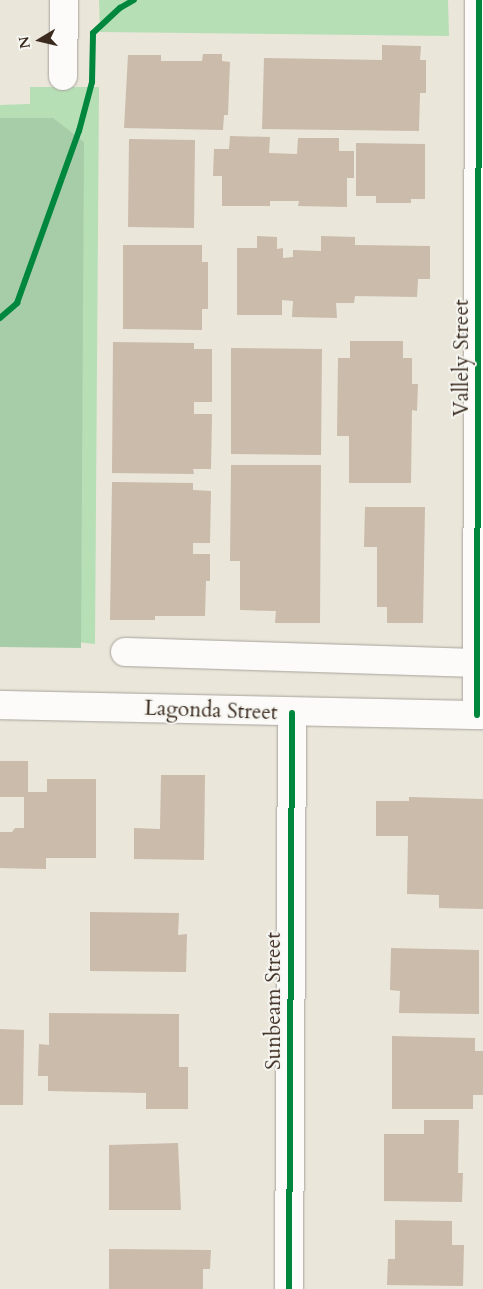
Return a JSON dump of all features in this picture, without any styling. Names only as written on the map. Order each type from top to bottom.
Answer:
[{"type":"street","points":[[63,76],[64,0]]},
{"type":"street","name":"Vallely Street","points":[[479,0],[478,663],[480,715]]},
{"type":"street","points":[[125,652],[478,663]]},
{"type":"street","name":"Lagonda Street","points":[[0,705],[292,713],[480,715]]},
{"type":"street","name":"Sunbeam Street","points":[[289,1289],[292,713]]},
{"type":"green space","points":[[99,0],[448,0],[449,36],[100,32]]},
{"type":"green space","points":[[30,87],[99,87],[95,644],[0,634],[0,105],[30,104]]},
{"type":"green space","points":[[0,118],[53,118],[84,142],[81,648],[0,647]]},
{"type":"building","points":[[382,45],[421,46],[420,60],[426,60],[426,93],[420,93],[419,131],[262,129],[264,58],[382,60]]},
{"type":"building","points":[[203,54],[222,54],[222,61],[230,62],[228,115],[224,115],[223,130],[124,128],[128,55],[161,55],[161,61],[202,61]]},
{"type":"building","points":[[230,136],[270,137],[269,153],[297,154],[298,138],[339,138],[339,151],[354,151],[354,178],[347,178],[347,207],[298,206],[299,201],[270,201],[270,206],[222,206],[222,176],[213,176],[214,149],[229,149]]},
{"type":"building","points":[[129,139],[195,140],[194,228],[128,227]]},
{"type":"building","points":[[356,143],[425,144],[425,199],[411,199],[411,203],[376,203],[376,196],[356,196]]},
{"type":"building","points":[[257,236],[277,237],[277,249],[283,248],[283,258],[293,257],[293,250],[321,251],[321,236],[355,237],[355,245],[430,246],[430,279],[418,279],[417,297],[355,296],[354,303],[336,303],[337,318],[292,317],[293,301],[282,300],[282,315],[237,315],[237,248],[257,248]]},
{"type":"building","points":[[123,245],[202,245],[202,262],[208,262],[208,309],[202,309],[202,330],[123,329]]},
{"type":"building","points":[[350,341],[403,341],[403,358],[412,358],[412,384],[418,384],[417,411],[412,410],[411,483],[349,483],[349,436],[337,436],[338,358],[350,358]]},
{"type":"building","points":[[113,342],[194,343],[194,349],[212,349],[212,402],[194,402],[194,414],[212,414],[211,469],[193,469],[194,474],[112,473]]},
{"type":"building","points":[[231,348],[322,349],[321,455],[231,454]]},
{"type":"building","points":[[231,465],[321,465],[320,623],[275,623],[276,611],[240,610],[240,561],[230,561]]},
{"type":"building","points":[[112,482],[193,483],[193,490],[211,491],[210,543],[193,543],[193,554],[210,554],[210,581],[206,581],[205,616],[155,616],[155,620],[110,620]]},
{"type":"building","points":[[365,507],[425,507],[423,623],[387,623],[387,607],[377,607],[377,547],[364,547]]},
{"type":"building","points":[[0,761],[28,761],[28,792],[47,792],[47,779],[96,779],[96,858],[46,858],[46,869],[0,868],[0,832],[12,832],[15,828],[24,828],[24,797],[0,797]]},
{"type":"building","points":[[161,775],[205,775],[204,860],[134,859],[134,828],[160,829]]},
{"type":"building","points":[[409,797],[483,799],[483,909],[439,908],[439,895],[407,894],[408,836],[376,836],[376,801],[409,801]]},
{"type":"building","points":[[90,912],[179,913],[178,935],[187,934],[186,972],[90,971]]},
{"type":"building","points":[[391,948],[479,950],[479,1014],[399,1013],[400,991],[390,990]]},
{"type":"building","points":[[49,1013],[179,1014],[179,1067],[188,1067],[188,1109],[146,1109],[146,1093],[48,1091],[48,1076],[38,1076],[39,1044],[49,1045]]},
{"type":"building","points":[[0,1029],[24,1030],[23,1105],[0,1105]]},
{"type":"building","points":[[392,1036],[475,1038],[475,1051],[483,1051],[483,1095],[473,1095],[473,1109],[392,1109]]},
{"type":"building","points":[[424,1120],[459,1120],[458,1173],[463,1173],[462,1202],[384,1201],[384,1134],[424,1134]]},
{"type":"building","points":[[178,1143],[181,1210],[109,1210],[109,1145]]},
{"type":"building","points":[[395,1220],[452,1221],[452,1245],[464,1245],[463,1286],[387,1285],[388,1259],[395,1259]]},
{"type":"building","points":[[109,1249],[211,1250],[210,1269],[203,1269],[203,1289],[109,1289]]},
{"type":"cycle path","points":[[0,318],[17,303],[79,131],[92,82],[93,33],[120,8],[134,0]]},
{"type":"cycle path","points":[[477,715],[479,0]]},
{"type":"cycle path","points":[[289,1289],[292,713]]}]
